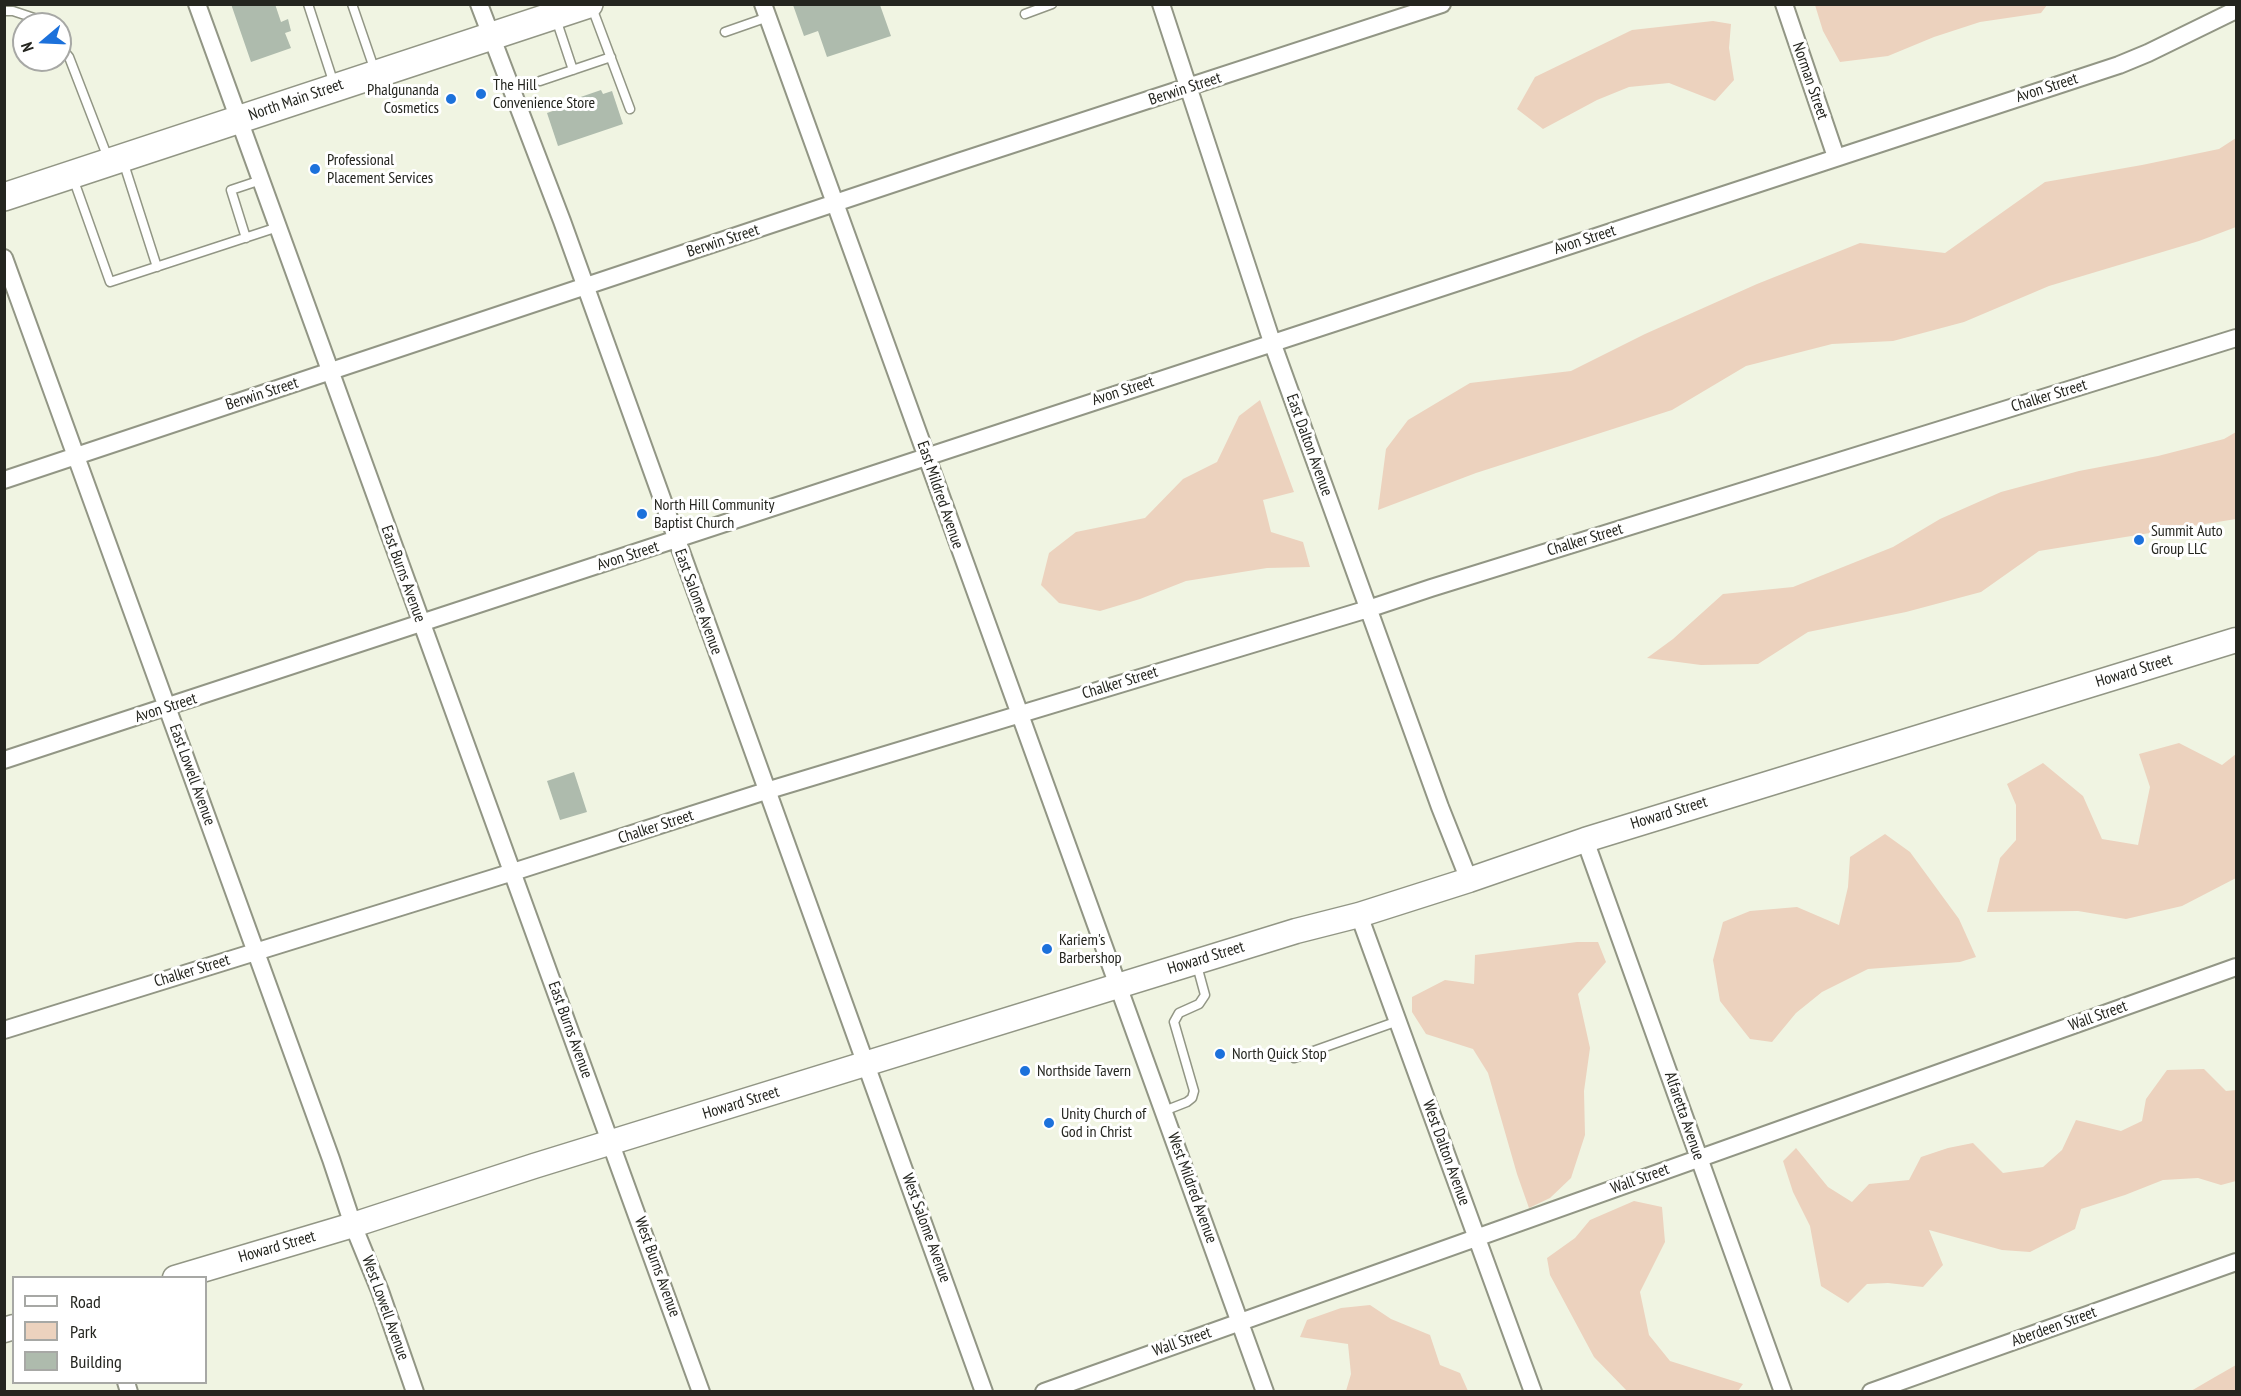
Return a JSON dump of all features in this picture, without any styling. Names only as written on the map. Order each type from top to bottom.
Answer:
[{"type":"main road","name":"North Main Street","points":[[4,197],[590,4]]},
{"type":"main road","name":"Howard Street","points":[[182,1276],[353,1225],[1119,985],[1296,931],[1359,915],[1585,840],[2236,640]]},
{"type":"street","name":"East Burns Avenue","points":[[197,4],[611,1143]]},
{"type":"street","name":"East Salome Avenue","points":[[479,4],[561,220],[766,791],[867,1064]]},
{"type":"street","name":"East Dalton Avenue","points":[[1161,4],[1272,342],[1440,807],[1469,880]]},
{"type":"street","name":"Berwin Street","points":[[4,480],[584,286],[1442,4]]},
{"type":"street","name":"Norman Street","points":[[1784,4],[1836,157]]},
{"type":"street","name":"Avon Street","points":[[4,760],[2119,65],[2236,10]]},
{"type":"street","name":"East Mildred Avenue","points":[[765,11],[1119,985]]},
{"type":"street","name":"East Lowell Avenue","points":[[4,258],[331,1158],[353,1225]]},
{"type":"street","name":"Chalker Street","points":[[4,1030],[1020,712],[1368,609],[2236,338]]},
{"type":"street","name":"Alfaretta Avenue","points":[[1585,840],[1783,1392]]},
{"type":"street","name":"West Dalton Avenue","points":[[1359,915],[1533,1392]]},
{"type":"street","name":"Wall Street","points":[[1044,1392],[2236,967]]},
{"type":"street","name":"West Mildred Avenue","points":[[1119,985],[1265,1392]]},
{"type":"street","name":"West Salome Avenue","points":[[867,1064],[984,1392]]},
{"type":"street","name":"West Burns Avenue","points":[[611,1143],[701,1392]]},
{"type":"street","name":"West Lowell Avenue","points":[[353,1225],[380,1291],[415,1392]]},
{"type":"street","name":"Aberdeen Street","points":[[1871,1392],[2236,1262]]},
{"type":"lane","points":[[308,4],[335,87]]},
{"type":"lane","points":[[352,4],[376,74]]},
{"type":"lane","points":[[590,4],[630,109]]},
{"type":"lane","points":[[1024,14],[1052,4]]},
{"type":"lane","points":[[725,32],[765,11]]},
{"type":"lane","points":[[555,16],[573,70]]},
{"type":"lane","points":[[540,81],[611,57]]},
{"type":"lane","points":[[72,64],[115,160],[157,267]]},
{"type":"lane","points":[[72,174],[110,282],[278,228]]},
{"type":"lane","points":[[246,238],[231,190],[261,180]]},
{"type":"lane","points":[[1164,1112],[1187,1102],[1192,1098],[1194,1091],[1174,1022],[1179,1012],[1199,1004],[1205,995],[1196,962]]},
{"type":"lane","points":[[1294,1058],[1398,1021]]},
{"type":"green space","points":[[1815,4],[2047,5],[2041,13],[1980,22],[1934,37],[1888,56],[1840,62],[1823,31]]},
{"type":"green space","points":[[1713,21],[1731,24],[1729,48],[1734,80],[1715,101],[1669,83],[1629,87],[1597,100],[1543,129],[1517,109],[1535,77],[1632,30]]},
{"type":"green space","points":[[2236,138],[2236,227],[2199,241],[2049,286],[1964,322],[1893,341],[1832,344],[1746,366],[1672,410],[1476,473],[1378,510],[1386,449],[1408,420],[1470,383],[1571,371],[1645,334],[1757,284],[1860,243],[1945,253],[2045,182],[2219,149]]},
{"type":"green space","points":[[1260,400],[1294,492],[1263,500],[1271,532],[1303,542],[1310,567],[1267,568],[1186,581],[1140,599],[1100,611],[1059,603],[1041,585],[1049,553],[1076,532],[1145,518],[1183,479],[1217,462],[1239,416]]},
{"type":"green space","points":[[2236,432],[2236,519],[2039,551],[1981,592],[1906,612],[1808,632],[1758,664],[1701,665],[1647,658],[1673,639],[1723,594],[1793,587],[1893,547],[1940,519],[2001,492],[2079,471],[2158,456],[2224,439]]},
{"type":"green space","points":[[2179,743],[2222,765],[2236,754],[2236,878],[2182,906],[2126,919],[2078,911],[1987,912],[2000,858],[2016,840],[2016,805],[2007,784],[2043,763],[2083,796],[2102,839],[2138,845],[2150,787],[2139,754]]},
{"type":"green space","points":[[1885,834],[1910,852],[1959,919],[1976,957],[1960,962],[1868,969],[1822,992],[1796,1013],[1772,1042],[1750,1039],[1720,1001],[1713,960],[1723,922],[1750,911],[1797,907],[1839,925],[1848,887],[1850,857]]},
{"type":"green space","points":[[1577,942],[1598,942],[1606,962],[1578,994],[1590,1048],[1584,1091],[1585,1135],[1571,1178],[1550,1198],[1529,1208],[1488,1073],[1473,1049],[1426,1034],[1412,1012],[1412,997],[1445,980],[1474,984],[1475,955]]},
{"type":"green space","points":[[2204,1069],[2226,1091],[2236,1090],[2236,1181],[2221,1185],[2198,1178],[2163,1180],[2081,1209],[2075,1229],[2030,1252],[2002,1250],[1929,1230],[1943,1265],[1923,1287],[1888,1283],[1867,1284],[1848,1303],[1821,1286],[1810,1226],[1793,1192],[1783,1161],[1796,1148],[1828,1187],[1852,1202],[1869,1184],[1909,1180],[1921,1157],[1973,1143],[2003,1173],[2043,1167],[2062,1150],[2076,1120],[2121,1131],[2142,1121],[2146,1099],[2167,1070]]},
{"type":"green space","points":[[1634,1201],[1662,1207],[1665,1242],[1640,1292],[1649,1335],[1670,1361],[1743,1384],[1738,1391],[1627,1391],[1594,1357],[1550,1275],[1547,1258],[1575,1238],[1590,1220]]},
{"type":"green space","points":[[1370,1305],[1391,1319],[1430,1335],[1440,1365],[1460,1373],[1468,1391],[1346,1391],[1351,1374],[1348,1344],[1300,1337],[1307,1320],[1341,1308]]},
{"type":"green space","points":[[2236,1365],[2236,1391],[2191,1391],[2215,1377]]},
{"type":"building","points":[[231,4],[275,4],[281,22],[288,19],[291,31],[285,33],[291,48],[251,62]]},
{"type":"building","points":[[793,5],[880,5],[891,36],[827,57],[818,31],[804,36]]},
{"type":"building","points":[[601,90],[603,94],[612,91],[623,124],[558,146],[547,113],[570,105],[569,101]]},
{"type":"building","points":[[574,772],[587,812],[560,820],[547,781]]},
{"type":"place","name":"The Hill Convenience Store","points":[[481,94]]},
{"type":"place","name":"Phalgunanda Cosmetics","points":[[451,99]]},
{"type":"place","name":"Professional Placement Services","points":[[315,169]]},
{"type":"place","name":"North Hill Community Baptist Church","points":[[642,514]]},
{"type":"place","name":"Summit Auto Group LLC","points":[[2139,540]]},
{"type":"place","name":"Kariem's Barbershop","points":[[1047,949]]},
{"type":"place","name":"North Quick Stop","points":[[1220,1054]]},
{"type":"place","name":"Northside Tavern","points":[[1025,1071]]},
{"type":"place","name":"Unity Church of God in Christ","points":[[1049,1123]]}]
